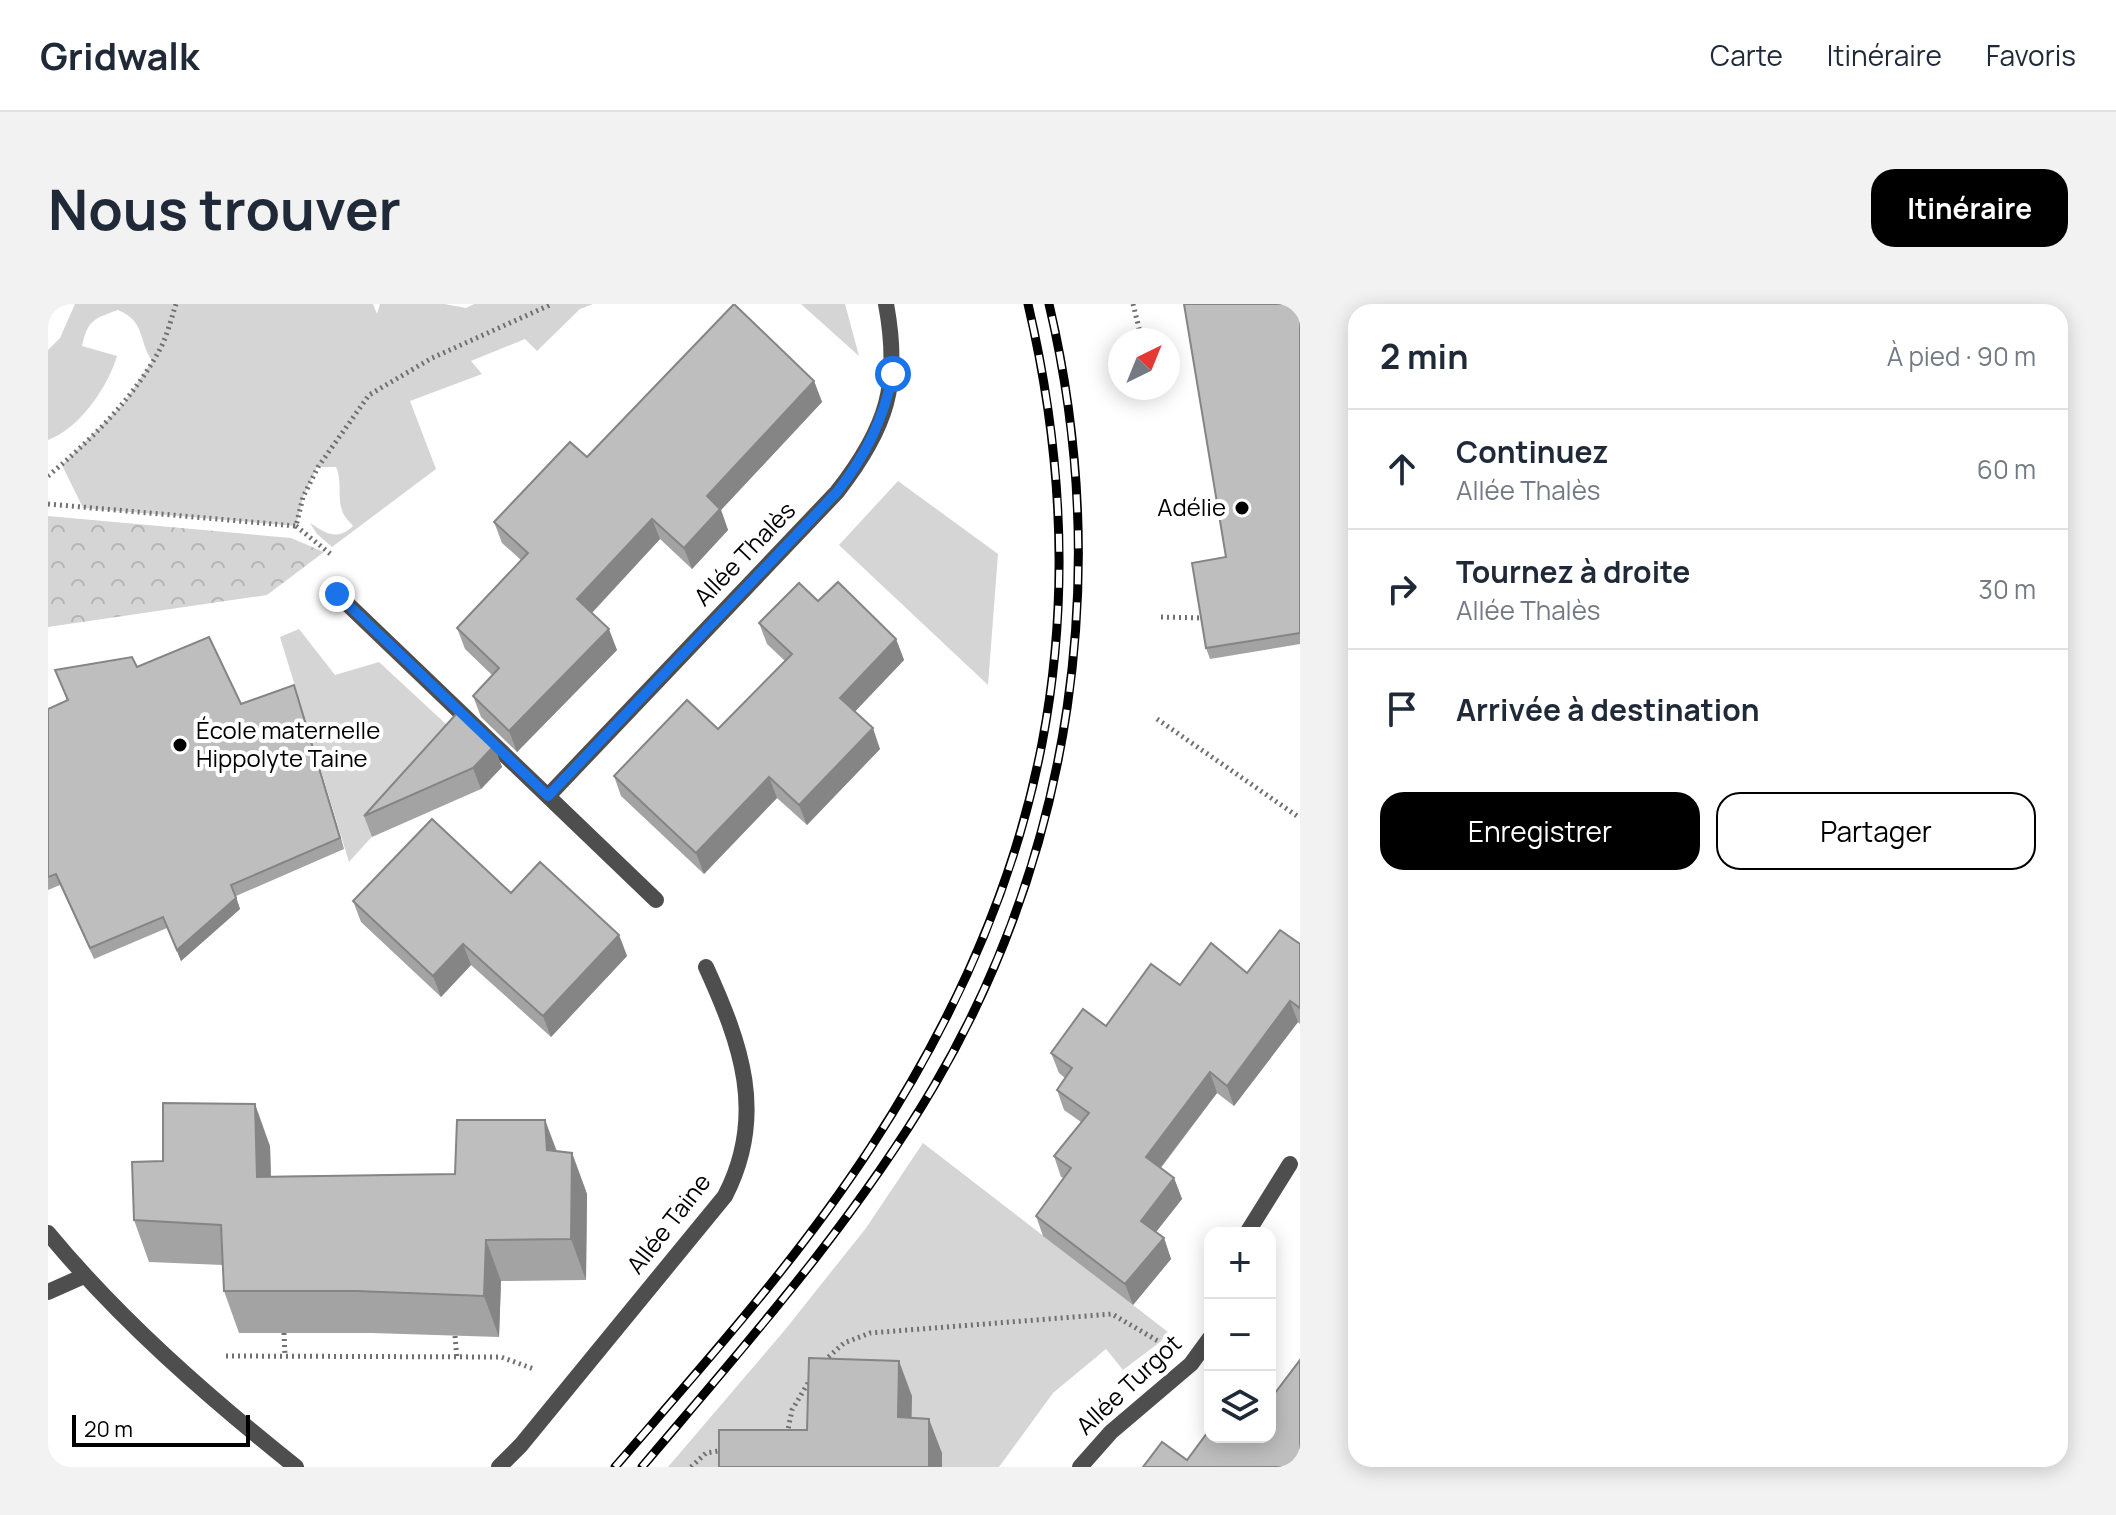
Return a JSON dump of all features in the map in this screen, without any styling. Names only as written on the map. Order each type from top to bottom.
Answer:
[{"type":"street","name":"Allée Thalès","points":[[548,796],[827,503],[858,465],[875,434],[893,374],[893,340],[886,304]]},
{"type":"street","points":[[337,594],[656,900]]},
{"type":"street","name":"Allée Taine","points":[[499,1467],[521,1445],[725,1196],[738,1171],[745,1140],[747,1100],[742,1061],[729,1017],[706,967]]},
{"type":"street","points":[[1251,1227],[1290,1164]]},
{"type":"street","points":[[48,1233],[84,1276],[183,1371],[296,1467]]},
{"type":"street","points":[[48,1292],[84,1276]]},
{"type":"street","name":"Allée Turgot","points":[[1080,1467],[1111,1432],[1191,1364],[1204,1346]]},
{"type":"path","points":[[48,476],[77,453],[124,403],[160,349],[176,304]]},
{"type":"path","points":[[48,504],[296,526],[303,497],[318,467],[369,395],[432,358],[552,304]]},
{"type":"path","points":[[1133,304],[1139,328]]},
{"type":"path","points":[[1161,617],[1203,618]]},
{"type":"path","points":[[1157,719],[1300,818]]},
{"type":"path","points":[[822,1362],[844,1343],[870,1333],[1112,1314],[1191,1364]]},
{"type":"path","points":[[284,1333],[285,1356]]},
{"type":"path","points":[[455,1336],[457,1358]]},
{"type":"path","points":[[216,1356],[501,1357],[543,1371]]},
{"type":"path","points":[[786,1436],[792,1410],[813,1374]]},
{"type":"path","points":[[774,1439],[786,1436]]},
{"type":"path","points":[[786,1436],[794,1446]]},
{"type":"path","points":[[691,1467],[706,1453],[735,1447]]},
{"type":"green space","points":[[75,304],[373,304],[377,314],[380,304],[444,304],[466,308],[474,304],[593,304],[580,309],[537,351],[525,339],[471,361],[482,374],[410,401],[436,469],[332,547],[310,523],[337,535],[353,526],[342,509],[336,467],[317,467],[303,497],[296,526],[83,508],[62,465],[124,403],[152,361],[137,326],[127,315],[118,310],[93,322],[82,346],[117,356],[113,368],[91,406],[71,427],[48,440],[48,350],[60,338]]},
{"type":"green space","points":[[801,304],[845,304],[859,356]]},
{"type":"green space","points":[[898,481],[998,554],[988,685],[839,545]]},
{"type":"green space","points":[[48,516],[291,538],[324,552],[267,595],[48,627]]},
{"type":"green space","points":[[299,629],[335,675],[379,662],[461,738],[349,862],[280,637]]},
{"type":"green space","points":[[923,1143],[1168,1332],[1160,1342],[1123,1370],[1106,1349],[1053,1393],[999,1467],[668,1467],[784,1331],[866,1228]]},
{"type":"building","points":[[734,304],[814,381],[707,496],[720,509],[684,548],[652,519],[577,599],[609,629],[509,731],[473,696],[499,668],[457,628],[528,553],[494,522],[570,442],[587,457]]},
{"type":"building","name":"Adélie","points":[[1184,304],[1300,304],[1300,633],[1206,648],[1192,563],[1226,557]]},
{"type":"building","points":[[838,582],[896,639],[840,698],[873,728],[799,805],[769,777],[696,853],[614,776],[687,700],[718,729],[792,654],[759,623],[799,583],[818,601]]},
{"type":"building","name":"École maternelle Hippolyte Taine","points":[[209,637],[241,704],[294,685],[340,838],[231,885],[236,898],[177,950],[163,917],[90,948],[56,874],[48,877],[48,709],[68,700],[55,670],[132,657],[137,667]]},
{"type":"building","points":[[458,712],[494,746],[473,768],[364,816]]},
{"type":"building","points":[[432,819],[511,893],[540,862],[619,935],[543,1016],[463,944],[433,976],[353,901]]},
{"type":"building","points":[[1280,930],[1300,944],[1300,1008],[1290,1001],[1227,1086],[1210,1072],[1146,1157],[1174,1178],[1141,1221],[1164,1238],[1125,1284],[1036,1216],[1071,1168],[1054,1156],[1089,1113],[1057,1090],[1072,1068],[1051,1053],[1083,1009],[1106,1026],[1151,964],[1180,985],[1211,943],[1247,973]]},
{"type":"building","points":[[163,1103],[255,1104],[257,1177],[455,1174],[457,1120],[545,1120],[547,1150],[572,1153],[571,1239],[486,1240],[484,1296],[357,1291],[224,1291],[221,1225],[134,1220],[132,1162],[163,1161]]},
{"type":"building","points":[[809,1358],[899,1361],[898,1417],[929,1419],[929,1467],[719,1467],[719,1430],[807,1430]]},
{"type":"building","points":[[1300,1360],[1300,1467],[1143,1467],[1162,1442],[1187,1460],[1204,1437],[1204,1443],[1276,1443],[1276,1392]]},
{"type":"railway","points":[[615,1467],[781,1272],[871,1147],[931,1047],[979,947],[1016,846],[1042,743],[1056,638],[1059,530],[1049,419],[1028,304]]},
{"type":"railway","points":[[642,1467],[796,1283],[902,1137],[934,1086],[981,995],[1019,902],[1048,805],[1067,707],[1077,607],[1077,506],[1068,405],[1049,304]]},
{"type":"place","name":"Adélie","points":[[1242,508]]},
{"type":"place","name":"École maternelle Hippolyte Taine","points":[[180,745]]},
{"type":"route","points":[[337,594],[548,796],[837,492],[858,465],[875,434],[893,374]]}]
